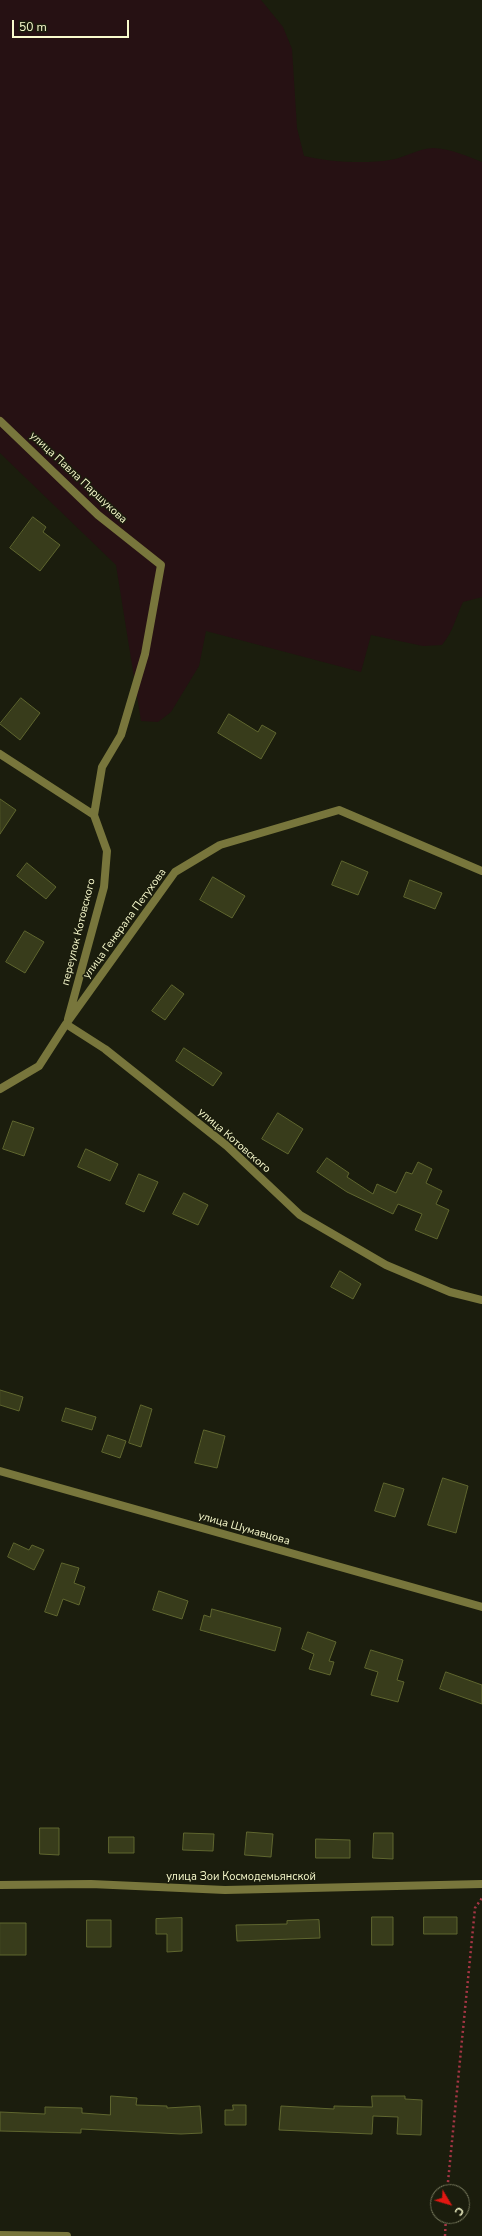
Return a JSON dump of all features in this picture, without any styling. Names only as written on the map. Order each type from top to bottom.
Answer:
[{"type":"street","name":"улица Павла Паршукова","points":[[0,421],[98,514],[161,565],[145,654],[122,735],[102,767],[94,815]]},
{"type":"street","points":[[0,754],[94,815]]},
{"type":"street","name":"улица Генерала Петухова","points":[[66,1024],[176,872],[220,845],[339,810],[482,871]]},
{"type":"street","name":"переулок Котовского","points":[[66,1024],[104,887],[107,851],[94,815]]},
{"type":"street","points":[[0,1090],[39,1066],[66,1024]]},
{"type":"street","name":"улица Котовского","points":[[66,1024],[105,1049],[227,1146],[300,1215],[386,1265],[450,1292],[482,1300]]},
{"type":"street","name":"улица Шумавцова","points":[[0,1471],[482,1607]]},
{"type":"street","name":"улица Зои Космодемьянской","points":[[0,1885],[91,1884],[225,1890],[482,1884]]},
{"type":"street","points":[[0,2235],[67,2236]]},
{"type":"path","points":[[449,2184],[475,1908],[482,1898]]},
{"type":"path","points":[[445,2236],[446,2224]]},
{"type":"shaded area","points":[[0,0],[261,0],[283,27],[292,49],[297,128],[304,156],[335,161],[370,162],[396,159],[428,148],[434,148],[453,151],[482,162],[482,597],[463,602],[452,629],[442,645],[423,646],[371,635],[361,672],[206,631],[199,666],[171,712],[158,722],[141,721],[116,565],[0,453]]},
{"type":"building","points":[[33,517],[46,527],[43,532],[60,545],[40,571],[10,548]]},
{"type":"building","points":[[21,698],[40,713],[20,740],[0,724]]},
{"type":"building","points":[[229,714],[258,732],[262,725],[276,733],[261,759],[218,733]]},
{"type":"building","points":[[0,799],[16,810],[0,834]]},
{"type":"building","points":[[342,861],[368,872],[358,895],[332,885]]},
{"type":"building","points":[[27,863],[56,887],[46,899],[17,876]]},
{"type":"building","points":[[213,877],[245,896],[232,918],[200,900]]},
{"type":"building","points":[[410,880],[442,893],[435,909],[404,897]]},
{"type":"building","points":[[25,931],[44,942],[25,973],[6,962]]},
{"type":"building","points":[[172,985],[184,994],[165,1020],[152,1011]]},
{"type":"building","points":[[184,1048],[222,1073],[213,1086],[176,1061]]},
{"type":"building","points":[[278,1113],[303,1129],[288,1154],[262,1139]]},
{"type":"building","points":[[13,1121],[34,1128],[24,1156],[3,1149]]},
{"type":"building","points":[[86,1149],[118,1164],[110,1181],[78,1167]]},
{"type":"building","points":[[327,1158],[349,1173],[347,1177],[373,1194],[377,1184],[396,1193],[406,1172],[412,1174],[418,1162],[432,1169],[426,1183],[442,1191],[436,1204],[449,1210],[437,1239],[415,1230],[422,1214],[398,1204],[393,1214],[347,1192],[317,1172]]},
{"type":"building","points":[[139,1174],[158,1182],[144,1212],[126,1204]]},
{"type":"building","points":[[184,1193],[208,1205],[198,1225],[173,1214]]},
{"type":"building","points":[[340,1271],[361,1284],[353,1299],[331,1287]]},
{"type":"building","points":[[0,1390],[23,1397],[19,1411],[0,1405]]},
{"type":"building","points":[[141,1405],[152,1409],[141,1447],[129,1443]]},
{"type":"building","points":[[66,1408],[96,1417],[92,1430],[62,1421]]},
{"type":"building","points":[[204,1430],[225,1436],[217,1468],[195,1463]]},
{"type":"building","points":[[108,1435],[126,1441],[120,1458],[102,1452]]},
{"type":"building","points":[[443,1478],[468,1486],[456,1533],[428,1525]]},
{"type":"building","points":[[384,1483],[404,1489],[395,1517],[375,1511]]},
{"type":"building","points":[[14,1543],[29,1550],[32,1545],[44,1550],[34,1570],[8,1557]]},
{"type":"building","points":[[62,1563],[79,1568],[74,1583],[85,1587],[79,1605],[63,1599],[57,1616],[45,1612]]},
{"type":"building","points":[[159,1591],[188,1601],[182,1619],[153,1610]]},
{"type":"building","points":[[212,1609],[281,1628],[275,1651],[200,1630],[204,1615],[210,1617]]},
{"type":"building","points":[[308,1632],[336,1642],[329,1661],[334,1662],[330,1675],[309,1669],[314,1654],[302,1649]]},
{"type":"building","points":[[371,1650],[403,1660],[397,1680],[404,1682],[398,1702],[371,1695],[378,1672],[365,1668]]},
{"type":"building","points":[[446,1672],[482,1685],[482,1704],[440,1689]]},
{"type":"building","points":[[40,1828],[59,1828],[59,1855],[40,1854]]},
{"type":"building","points":[[247,1832],[273,1834],[271,1857],[245,1855]]},
{"type":"building","points":[[184,1833],[214,1834],[213,1851],[183,1850]]},
{"type":"building","points":[[374,1833],[393,1833],[393,1859],[373,1858]]},
{"type":"building","points":[[109,1837],[134,1837],[134,1853],[109,1853]]},
{"type":"building","points":[[316,1839],[350,1840],[350,1858],[316,1858]]},
{"type":"building","points":[[372,1917],[393,1917],[393,1945],[372,1945]]},
{"type":"building","points":[[424,1917],[457,1917],[457,1934],[424,1934]]},
{"type":"building","points":[[182,1918],[182,1951],[167,1952],[167,1934],[156,1934],[156,1919]]},
{"type":"building","points":[[87,1920],[111,1920],[111,1947],[87,1947]]},
{"type":"building","points":[[319,1920],[320,1938],[237,1941],[236,1925],[287,1924],[287,1921]]},
{"type":"building","points":[[0,1923],[26,1923],[26,1955],[0,1955]]},
{"type":"building","points":[[111,2096],[137,2098],[136,2105],[167,2106],[167,2108],[200,2106],[202,2133],[181,2134],[81,2129],[81,2133],[0,2131],[0,2112],[45,2114],[45,2107],[82,2108],[82,2113],[110,2115]]},
{"type":"building","points":[[372,2096],[405,2096],[405,2099],[422,2100],[421,2135],[397,2134],[398,2117],[373,2116],[372,2134],[279,2130],[281,2106],[334,2109],[334,2106],[372,2107]]},
{"type":"building","points":[[233,2105],[246,2105],[246,2125],[225,2125],[225,2110],[233,2110]]}]
